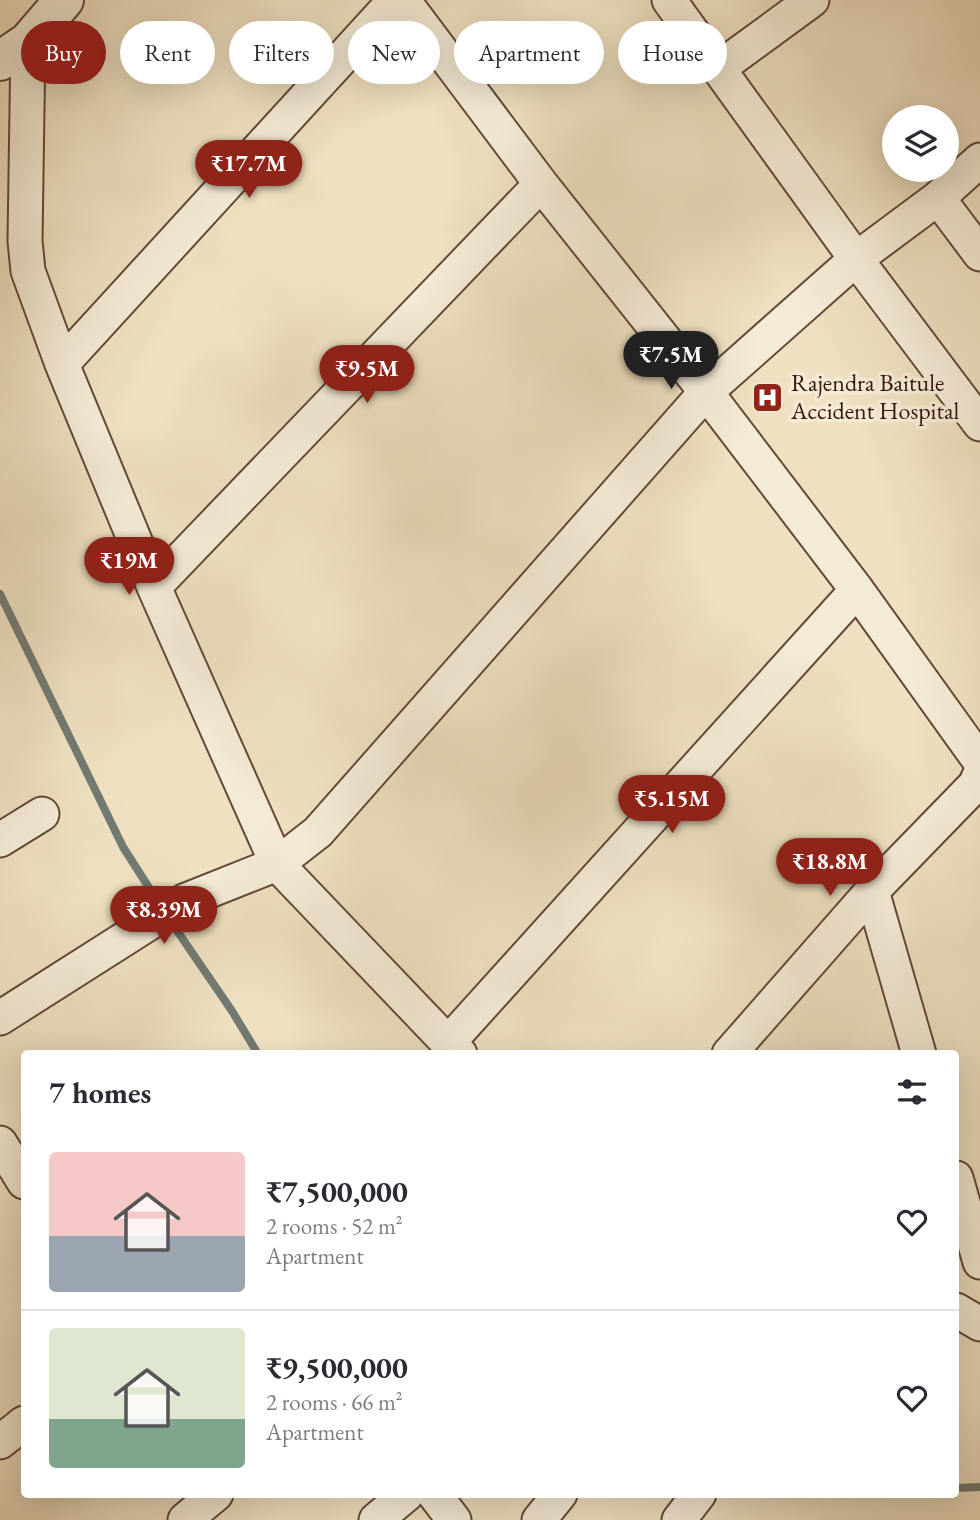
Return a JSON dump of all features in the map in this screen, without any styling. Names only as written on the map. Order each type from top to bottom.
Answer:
[{"type":"street","points":[[64,0],[14,52],[28,271],[62,364],[154,587],[277,864],[454,1048],[856,590]]},
{"type":"street","points":[[62,364],[395,0]]},
{"type":"street","points":[[402,0],[856,590],[980,763]]},
{"type":"street","points":[[669,0],[684,21]]},
{"type":"street","points":[[727,62],[812,0]]},
{"type":"street","points":[[727,79],[856,259],[980,424]]},
{"type":"street","points":[[0,1018],[184,901],[277,864],[318,832],[706,392],[856,259],[937,198],[980,160]]},
{"type":"street","points":[[154,587],[541,184]]},
{"type":"street","points":[[937,198],[980,254]]},
{"type":"street","points":[[733,1050],[872,891],[975,785],[980,774]]},
{"type":"street","points":[[0,840],[42,814]]},
{"type":"street","points":[[872,891],[918,1050]]},
{"type":"street","points":[[0,1143],[21,1177]]},
{"type":"street","points":[[959,1188],[980,1262]]},
{"type":"street","points":[[0,1442],[21,1425]]},
{"type":"street","points":[[185,1520],[211,1498]]},
{"type":"street","points":[[376,1520],[402,1498]]},
{"type":"street","points":[[436,1498],[454,1520]]},
{"type":"street","points":[[539,1520],[557,1498]]},
{"type":"street","points":[[679,1520],[696,1498]]},
{"type":"waterway","points":[[0,594],[123,847],[162,908]]},
{"type":"waterway","points":[[169,919],[256,1050]]},
{"type":"waterway","points":[[959,1488],[980,1487]]},
{"type":"place","name":"Rajendra Baitule Accident Hospital","points":[[768,397]]}]
